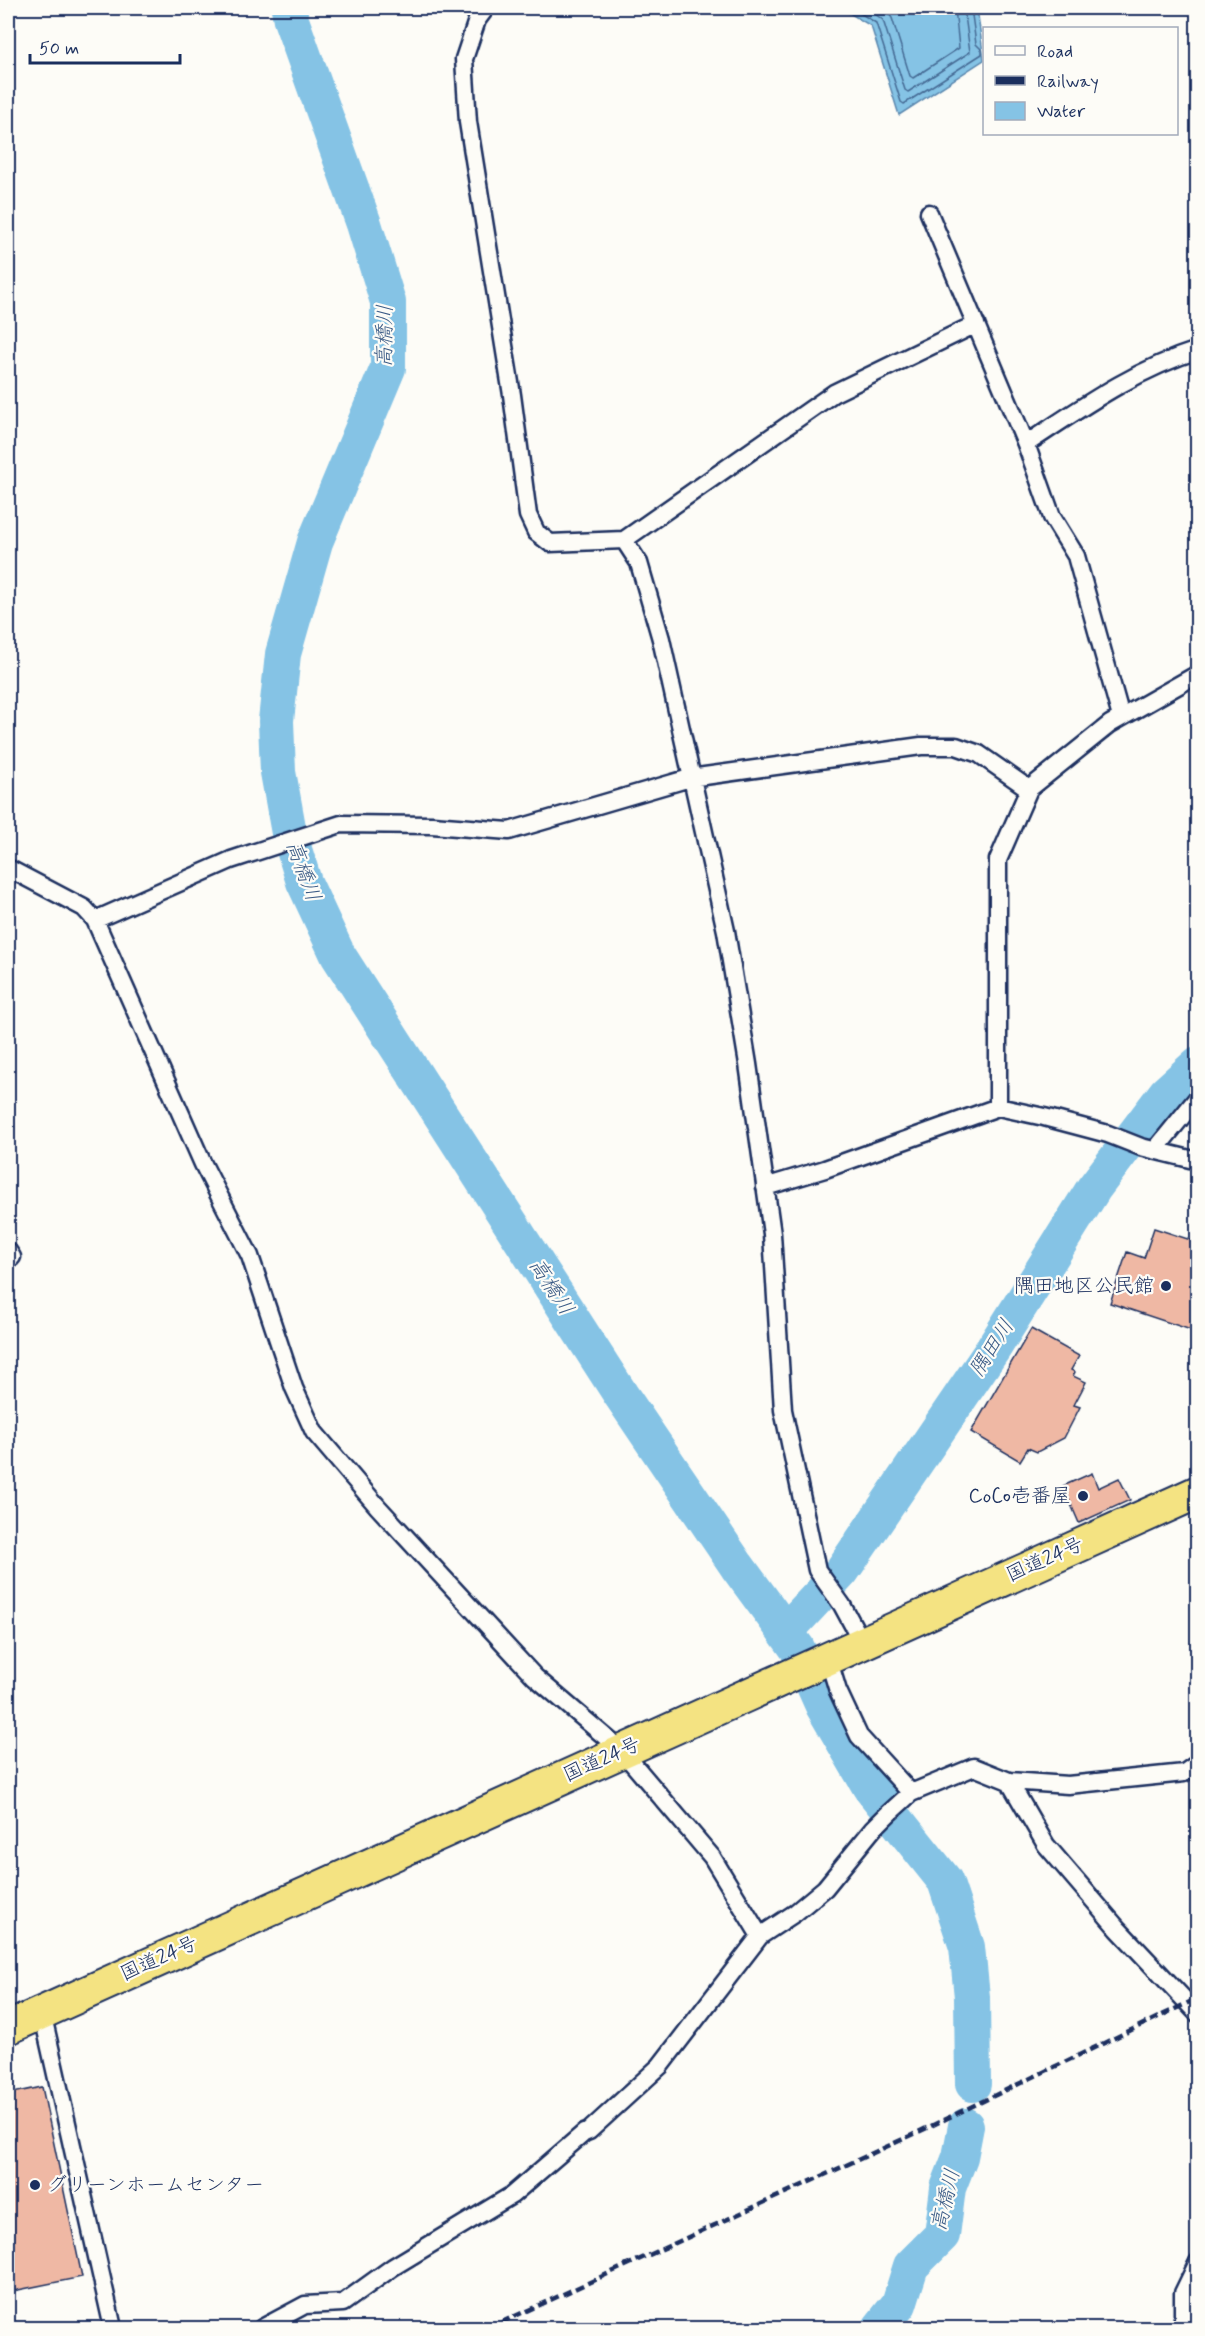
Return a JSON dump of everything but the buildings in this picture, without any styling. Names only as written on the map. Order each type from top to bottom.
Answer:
[{"type":"highway","name":"国道24号","points":[[8,2028],[1197,1492]]},
{"type":"street","points":[[486,8],[477,20],[464,59],[468,123],[512,395],[528,515],[536,532],[550,543],[624,540],[834,393],[976,324]]},
{"type":"street","points":[[929,213],[1026,444],[1052,517],[1076,556],[1121,717]]},
{"type":"street","points":[[1026,444],[1108,390],[1166,360],[1197,350]]},
{"type":"street","points":[[624,540],[639,563],[661,639],[690,778],[726,931],[772,1234],[783,1410],[817,1570],[842,1605],[862,1642]]},
{"type":"street","points":[[998,1107],[998,860],[1029,789],[1110,723],[1197,674]]},
{"type":"street","points":[[95,920],[231,860],[341,824],[432,825],[509,831],[690,778],[921,746],[956,746],[979,754],[1029,789]]},
{"type":"street","points":[[8,868],[84,908],[95,920],[203,1164],[250,1256],[294,1388],[314,1432],[378,1507],[535,1677],[622,1751],[712,1857],[760,1936]]},
{"type":"street","points":[[1148,1149],[1197,1097]]},
{"type":"street","points":[[765,1187],[815,1172],[998,1107],[1108,1134],[1148,1149],[1197,1161]]},
{"type":"street","points":[[8,1251],[12,1257],[8,1260]]},
{"type":"street","points":[[828,1658],[838,1690],[859,1736],[911,1793]]},
{"type":"street","points":[[262,2328],[304,2306],[343,2303],[393,2267],[512,2195],[589,2131],[660,2066],[760,1936],[795,1913],[825,1888],[873,1829],[911,1793],[974,1767],[1010,1781],[1068,1785],[1184,1773],[1197,1763]]},
{"type":"street","points":[[1010,1781],[1046,1845],[1118,1929],[1197,2014]]},
{"type":"street","points":[[42,2012],[113,2328]]},
{"type":"street","points":[[1183,2328],[1183,2292],[1197,2262]]},
{"type":"water","points":[[841,8],[977,8],[983,61],[899,115],[871,26]]},
{"type":"waterway","name":"高橋川","points":[[289,8],[291,20],[364,224],[388,302],[388,368],[315,542],[283,654],[276,721],[278,772],[289,833],[304,882],[338,955],[621,1395],[737,1566],[797,1648],[823,1706],[870,1787],[945,1881],[967,1947],[972,1997],[973,2084]]},
{"type":"waterway","name":"隅田川","points":[[786,1631],[842,1571],[993,1349],[1094,1188],[1166,1093],[1198,1064]]},
{"type":"waterway","name":"高橋川","points":[[880,2328],[899,2304],[911,2266],[942,2235],[948,2188],[960,2157],[966,2126]]},
{"type":"railway","points":[[489,2328],[910,2136],[1198,1998]]},
{"type":"place","name":"隅田地区公民館","points":[[1166,1286]]},
{"type":"place","name":"CoCo壱番屋","points":[[1083,1496]]},
{"type":"place","name":"グリーンホームセンター","points":[[35,2185]]}]
